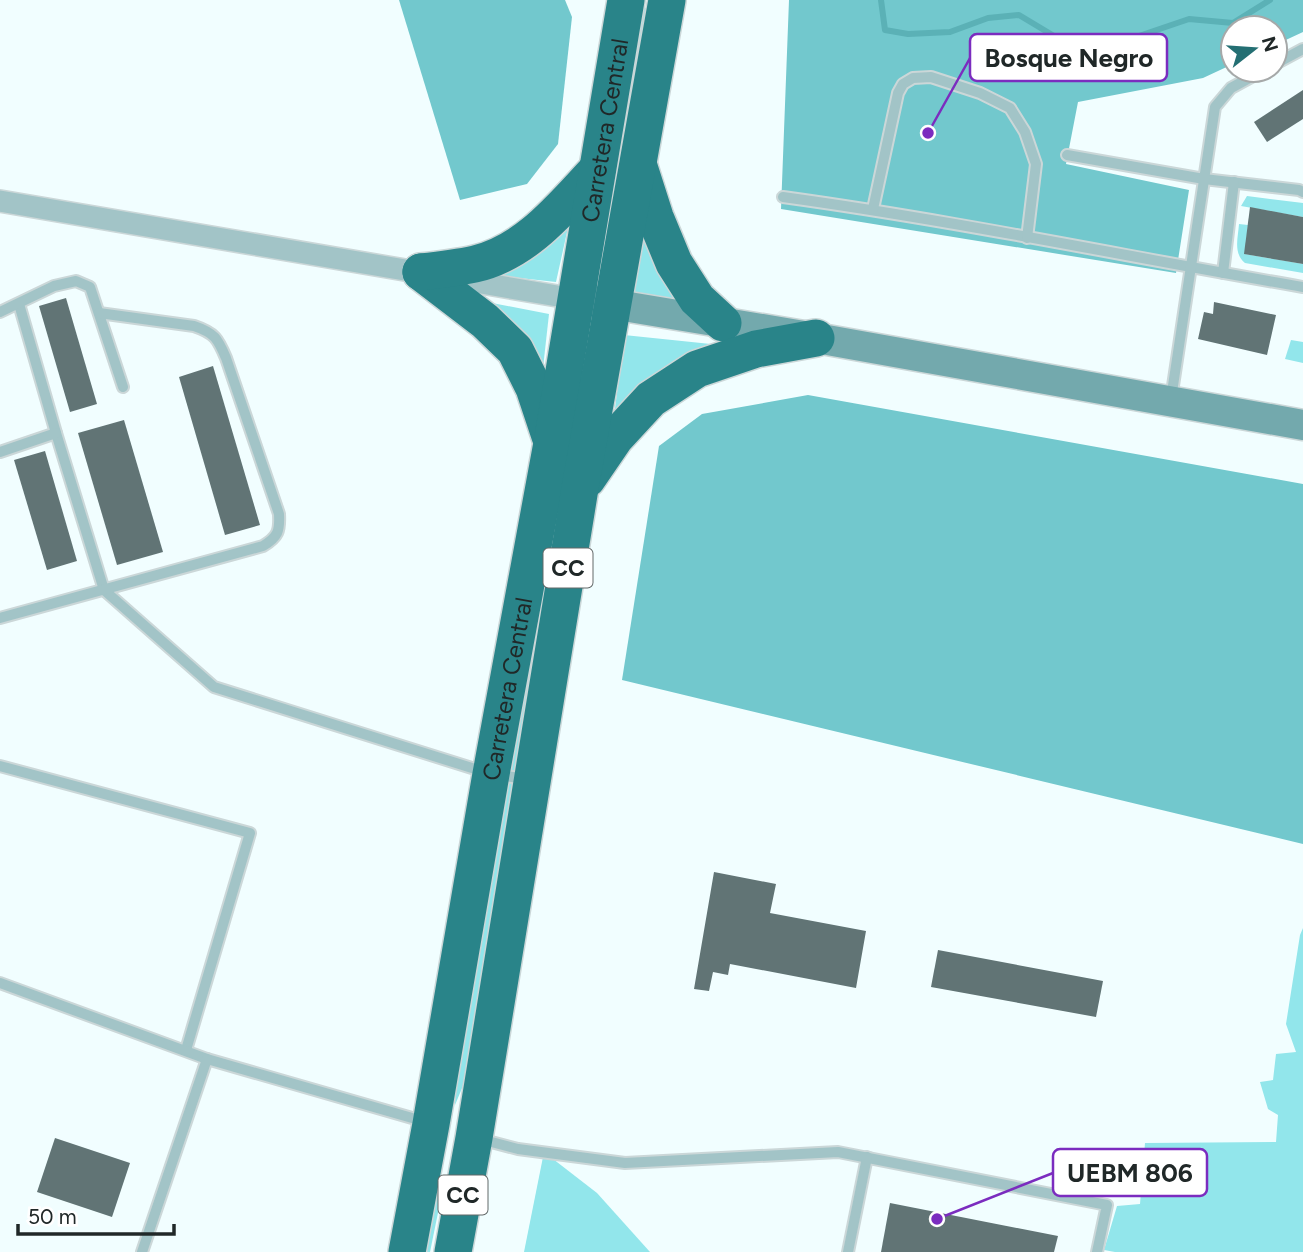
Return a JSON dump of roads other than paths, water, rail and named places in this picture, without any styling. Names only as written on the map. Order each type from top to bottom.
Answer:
[{"type":"highway","name":"Carretera Central","points":[[407,1252],[552,443],[626,0]]},
{"type":"highway","name":"Carretera Central","points":[[453,1252],[534,779],[580,488],[667,0]]},
{"type":"highway","points":[[637,161],[655,218],[674,263],[698,299],[723,323]]},
{"type":"highway","points":[[421,272],[476,264],[512,250],[543,226],[597,170]]},
{"type":"highway","points":[[421,272],[485,321],[515,349],[534,388],[552,443]]},
{"type":"highway","points":[[580,488],[615,438],[651,399],[697,369],[756,349],[816,338]]},
{"type":"highway","points":[[431,1124],[474,1138]]},
{"type":"street","points":[[0,201],[816,338],[1303,425]]},
{"type":"lane","points":[[873,209],[898,93],[903,84],[913,78],[931,77],[980,93],[1010,108],[1026,132],[1036,164],[1027,238]]},
{"type":"lane","points":[[1171,402],[1215,107],[1231,88],[1238,84]]},
{"type":"lane","points":[[1067,155],[1204,179],[1303,192]]},
{"type":"lane","points":[[1223,273],[1234,182]]},
{"type":"lane","points":[[783,197],[873,209],[1303,287]]},
{"type":"lane","points":[[0,312],[54,286],[76,281],[90,288],[123,387]]},
{"type":"lane","points":[[19,304],[104,590],[214,687],[491,774],[534,779]]},
{"type":"lane","points":[[0,618],[264,546],[274,539],[280,527],[279,514],[217,338],[207,330],[194,326],[99,313]]},
{"type":"lane","points":[[0,452],[56,433]]},
{"type":"lane","points":[[0,766],[250,833],[186,1050]]},
{"type":"lane","points":[[0,983],[207,1059],[431,1124]]},
{"type":"lane","points":[[142,1252],[207,1059]]},
{"type":"lane","points":[[474,1138],[518,1149],[625,1163],[838,1152],[867,1157],[1107,1205],[1097,1252]]},
{"type":"lane","points":[[848,1252],[867,1157]]},
{"type":"waterway","points":[[881,0],[885,30],[908,34],[950,32],[988,18],[1019,15],[1059,39],[1105,44],[1189,19],[1233,23],[1270,0]]},
{"type":"place","name":"Bosque Negro","points":[[928,133]]},
{"type":"place","name":"UEBM 806","points":[[937,1219]]}]
